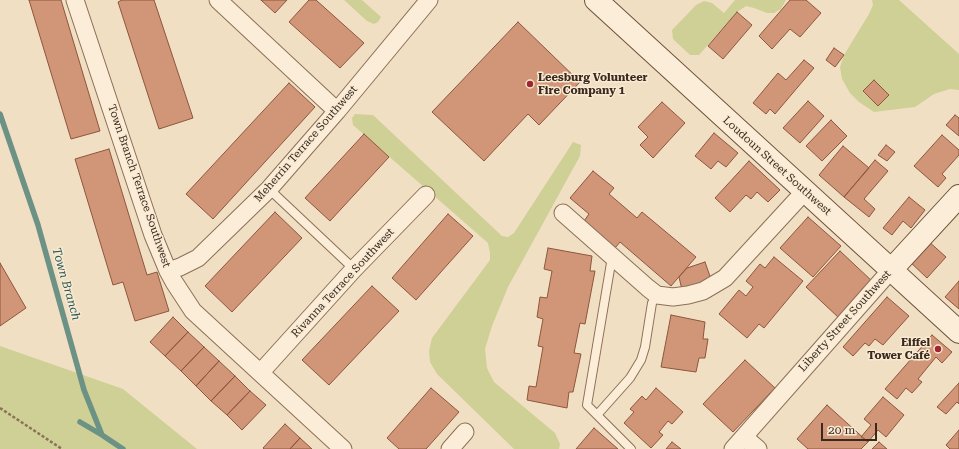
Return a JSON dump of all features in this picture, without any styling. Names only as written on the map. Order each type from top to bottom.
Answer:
[{"type":"main road","name":"Loudoun Street Southwest","points":[[596,0],[959,332]]},
{"type":"main road","name":"Liberty Street Southwest","points":[[891,270],[959,196]]},
{"type":"street","name":"Town Branch Terrace Southwest","points":[[75,0],[153,235],[168,271],[193,310],[343,449]]},
{"type":"street","points":[[218,0],[337,111]]},
{"type":"street","name":"Meherrin Terrace Southwest","points":[[168,271],[198,258],[269,188],[337,111],[429,0]]},
{"type":"street","points":[[563,213],[657,295],[673,297],[703,291],[725,278],[805,191]]},
{"type":"street","name":"Rivanna Terrace Southwest","points":[[261,372],[354,269],[426,195]]},
{"type":"street","name":"Liberty Street Southwest","points":[[738,443],[891,270]]},
{"type":"street","points":[[450,449],[465,432]]},
{"type":"street","points":[[738,443],[758,449]]},
{"type":"lane","points":[[269,188],[354,269]]},
{"type":"lane","points":[[612,257],[587,404],[631,449]]},
{"type":"lane","points":[[597,415],[630,378],[641,360],[645,347],[652,303],[657,295]]},
{"type":"path","points":[[0,408],[62,449]]},
{"type":"green space","points":[[344,0],[362,0],[381,17],[378,22],[374,24],[367,21]]},
{"type":"green space","points":[[735,0],[786,0],[781,9],[774,13],[767,13],[746,6],[737,12],[699,55],[690,55],[673,39],[672,30],[696,5],[704,1],[712,3],[724,13]]},
{"type":"green space","points":[[872,0],[899,0],[959,54],[959,90],[950,89],[934,94],[915,107],[874,112],[859,102],[850,93],[842,79],[840,67],[844,55],[873,5]],"holes":[[[874,81],[889,95],[878,106],[863,92]]]},
{"type":"green space","points":[[355,114],[373,115],[502,236],[508,237],[514,233],[573,142],[581,145],[580,156],[508,287],[492,326],[485,349],[487,368],[494,382],[555,433],[560,444],[559,449],[514,449],[437,374],[430,362],[429,351],[432,338],[490,260],[488,243],[353,125],[352,118]]},
{"type":"green space","points":[[0,346],[123,389],[197,449],[0,449]]},
{"type":"building","points":[[29,0],[61,0],[100,131],[71,139]]},
{"type":"building","points":[[122,0],[154,0],[193,118],[159,129],[118,2]]},
{"type":"building","points":[[261,0],[287,0],[275,13]]},
{"type":"building","points":[[309,0],[316,0],[364,43],[340,68],[289,22]]},
{"type":"building","points":[[790,0],[806,0],[821,13],[800,37],[790,29],[772,49],[759,36]]},
{"type":"building","points":[[737,12],[752,25],[723,59],[708,46]]},
{"type":"building","points":[[518,22],[580,82],[539,125],[528,114],[484,161],[432,112]]},
{"type":"building","points":[[834,48],[844,55],[835,67],[826,60]]},
{"type":"building","points":[[804,60],[814,68],[775,114],[770,109],[766,114],[753,103],[778,73],[786,80]]},
{"type":"building","points":[[874,80],[889,95],[878,106],[863,91]]},
{"type":"building","points":[[289,83],[315,107],[213,219],[186,194]]},
{"type":"building","points":[[808,101],[824,116],[800,143],[783,128]]},
{"type":"building","points":[[662,102],[685,123],[653,158],[640,145],[648,137],[638,127]]},
{"type":"building","points":[[955,115],[959,118],[959,136],[946,125]]},
{"type":"building","points":[[831,120],[847,136],[822,161],[806,146]]},
{"type":"building","points":[[714,133],[738,153],[726,167],[718,161],[711,169],[695,156]]},
{"type":"building","points":[[364,134],[389,157],[330,221],[305,198]]},
{"type":"building","points":[[942,135],[959,150],[959,155],[942,174],[946,178],[938,187],[914,166]]},
{"type":"building","points":[[886,145],[895,152],[887,161],[878,155]]},
{"type":"building","points":[[843,146],[869,168],[844,197],[819,175]]},
{"type":"building","points":[[109,149],[147,275],[157,272],[169,311],[135,321],[123,282],[113,285],[75,159]]},
{"type":"building","points":[[875,160],[888,171],[864,199],[875,209],[869,217],[844,197]]},
{"type":"building","points":[[749,161],[780,190],[768,202],[757,192],[751,199],[746,195],[730,212],[715,198]]},
{"type":"building","points":[[593,171],[614,188],[609,194],[637,218],[642,212],[696,257],[671,286],[620,242],[615,248],[584,221],[589,214],[570,198]]},
{"type":"building","points":[[909,197],[925,210],[911,228],[903,221],[892,235],[883,228]]},
{"type":"building","points":[[275,212],[302,238],[232,312],[205,286]]},
{"type":"building","points":[[448,214],[473,236],[416,300],[392,278]]},
{"type":"building","points":[[808,217],[841,246],[813,277],[780,248]]},
{"type":"building","points":[[927,240],[946,257],[927,278],[908,260]]},
{"type":"building","points":[[548,248],[592,256],[590,271],[595,271],[585,324],[580,323],[574,353],[581,354],[573,392],[569,392],[567,408],[527,400],[529,386],[536,387],[543,347],[538,346],[543,319],[537,317],[540,297],[547,298],[552,271],[544,269]]},
{"type":"building","points":[[840,251],[873,282],[839,318],[806,287]]},
{"type":"building","points":[[774,257],[803,281],[764,328],[759,324],[747,338],[719,314],[739,290],[746,296],[753,287],[746,281],[760,264],[765,268]]},
{"type":"building","points":[[705,262],[712,282],[682,290],[679,277],[687,268]]},
{"type":"building","points":[[0,263],[26,308],[0,326]]},
{"type":"building","points":[[959,281],[959,309],[945,297]]},
{"type":"building","points":[[372,286],[399,311],[329,385],[302,360]]},
{"type":"building","points":[[887,297],[909,316],[883,345],[875,339],[869,346],[865,343],[853,356],[843,347]]},
{"type":"building","points":[[671,315],[705,322],[703,339],[708,339],[705,358],[699,358],[696,372],[661,367]]},
{"type":"building","points":[[173,317],[188,332],[165,356],[150,342]]},
{"type":"building","points":[[188,332],[204,347],[181,371],[165,356]]},
{"type":"building","points":[[932,335],[952,352],[942,363],[936,357],[918,379],[922,382],[912,393],[906,388],[897,399],[885,389]]},
{"type":"building","points":[[204,347],[219,361],[196,386],[181,371]]},
{"type":"building","points":[[745,360],[775,388],[733,432],[703,404]]},
{"type":"building","points":[[219,361],[235,376],[211,401],[196,386]]},
{"type":"building","points":[[235,376],[250,391],[227,415],[211,401]]},
{"type":"building","points":[[959,383],[959,404],[957,402],[946,414],[937,407]]},
{"type":"building","points":[[431,388],[459,412],[426,449],[399,449],[387,438]]},
{"type":"building","points":[[656,388],[683,412],[672,424],[668,421],[659,432],[663,435],[651,448],[624,423],[634,412],[630,409],[642,396],[646,400]]},
{"type":"building","points":[[250,391],[266,405],[242,430],[227,415]]},
{"type":"building","points":[[883,397],[904,415],[886,437],[878,430],[868,442],[861,437],[871,425],[864,419]]},
{"type":"building","points":[[827,405],[868,442],[861,449],[808,449],[797,439]]},
{"type":"building","points":[[285,424],[300,438],[290,449],[264,449],[263,448]]},
{"type":"building","points":[[594,428],[618,449],[576,449]]},
{"type":"building","points":[[959,430],[959,449],[950,449],[946,445]]},
{"type":"building","points":[[300,438],[312,449],[290,449]]},
{"type":"building","points":[[672,442],[681,449],[666,449]]},
{"type":"building","points":[[879,442],[887,449],[872,449]]},
{"type":"waterway","name":"Town Branch","points":[[0,114],[38,225],[84,390],[102,435],[123,449]]},
{"type":"waterway","points":[[80,422],[102,435]]},
{"type":"place","name":"Leesburg Volunteer Fire Company 1","points":[[530,84]]},
{"type":"place","name":"Eiffel Tower Café","points":[[938,349]]}]
